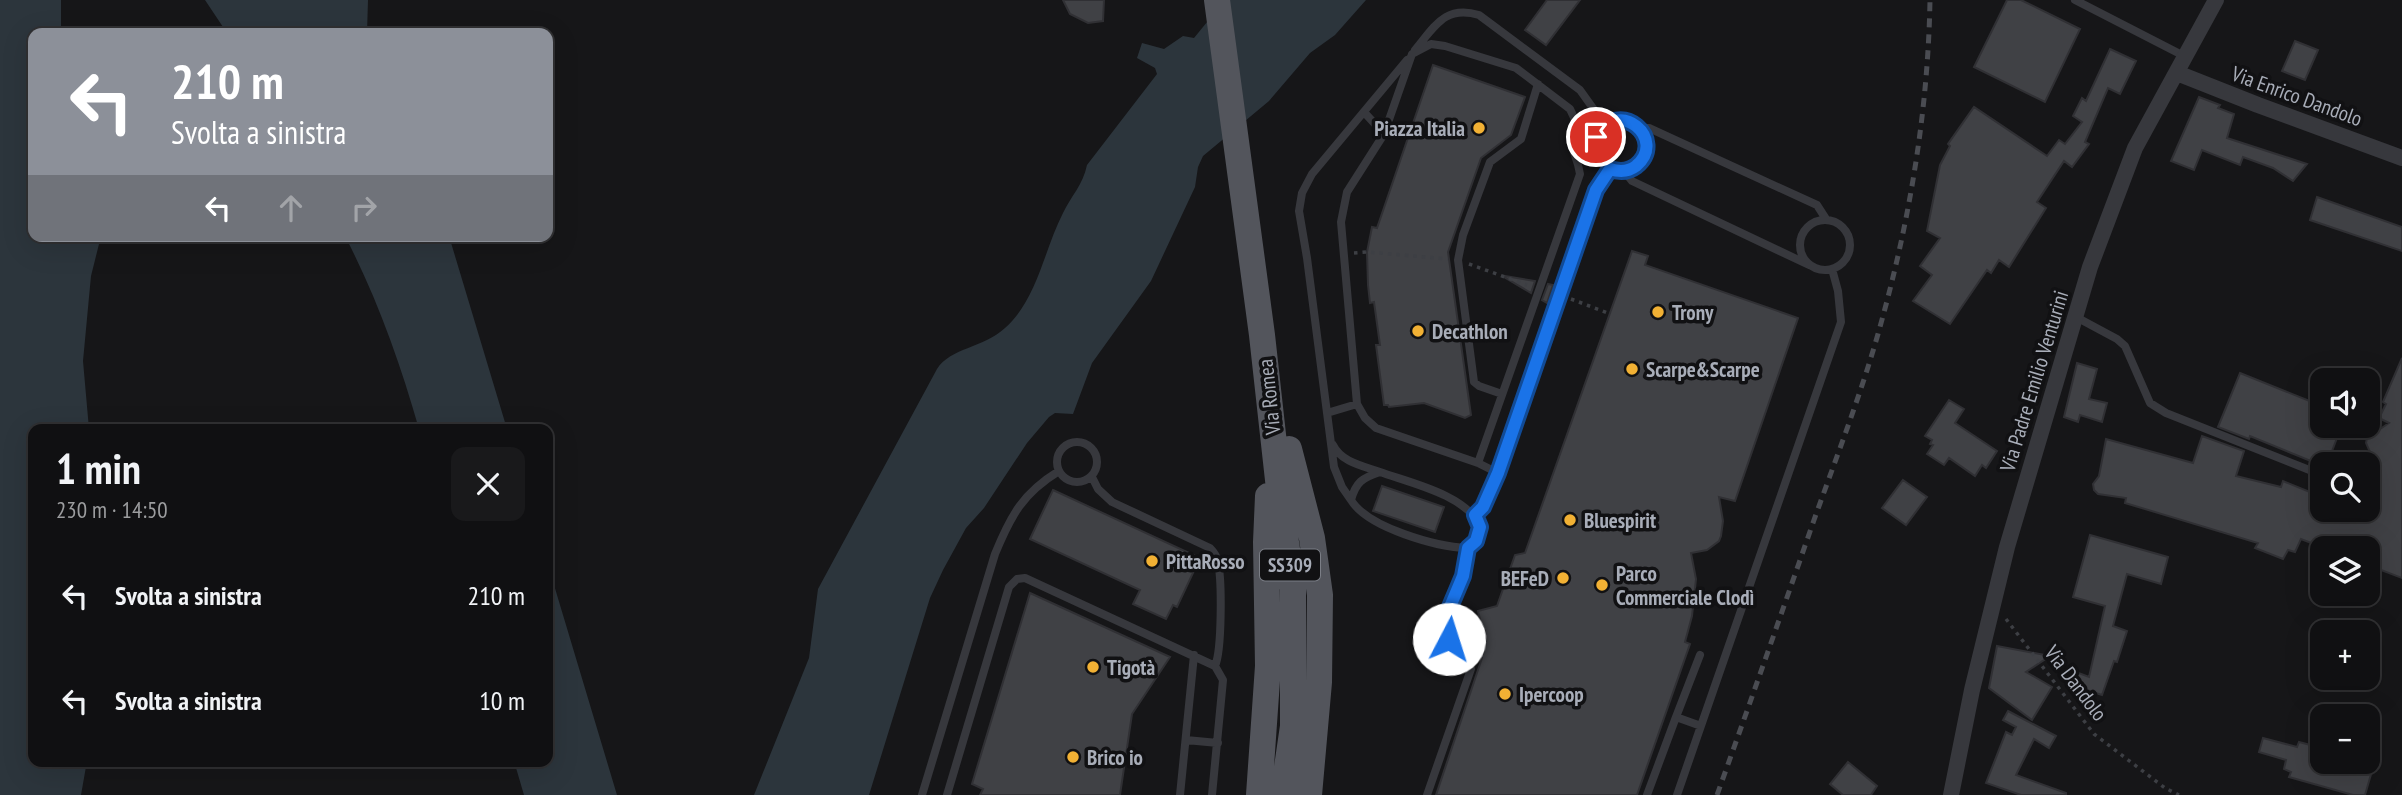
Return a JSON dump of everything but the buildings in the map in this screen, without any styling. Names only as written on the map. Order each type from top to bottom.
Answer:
[{"type":"main road","name":"Via Romea","points":[[1217,0],[1293,589],[1293,726],[1283,795]]},
{"type":"main road","points":[[1259,795],[1268,666],[1268,496],[1255,396],[1262,335]]},
{"type":"main road","points":[[1262,335],[1312,538],[1320,595],[1320,682],[1310,795]]},
{"type":"street","name":"Via Padre Emilio Venturini","points":[[1951,795],[1993,602],[2020,500],[2090,267],[2130,160],[2216,0]]},
{"type":"street","name":"Via Enrico Dandolo","points":[[2177,73],[2258,106],[2402,158]]},
{"type":"lane","points":[[2075,0],[2186,57]]},
{"type":"lane","points":[[1468,548],[1449,548],[1364,516],[1351,500],[1334,467],[1299,211],[1302,193],[1312,174],[1446,15],[1464,11],[1479,15],[1580,90],[1605,125]]},
{"type":"lane","points":[[1478,463],[1580,174],[1578,161],[1572,153],[1571,141],[1577,124],[1570,109],[1516,68],[1446,46],[1431,44],[1412,54],[1384,134],[1347,192],[1341,222],[1357,404],[1365,418],[1376,428],[1478,463],[1498,473]]},
{"type":"lane","points":[[1502,394],[1474,382],[1458,260],[1463,236],[1490,162],[1521,139],[1538,84]]},
{"type":"lane","points":[[1364,112],[1384,134]]},
{"type":"lane","points":[[1640,128],[1646,151],[1638,164],[1624,171],[1610,169],[1599,159],[1596,137],[1605,125],[1619,120],[1632,123],[1640,128],[1649,128],[1817,205],[1826,219]]},
{"type":"lane","points":[[1475,515],[1483,507],[1498,473],[1596,190],[1610,169]]},
{"type":"lane","points":[[1624,171],[1632,181],[1809,265],[1820,270],[1832,269],[1844,261],[1850,248],[1848,234],[1839,224],[1826,219],[1812,222],[1806,227],[1800,239],[1800,253],[1809,265]]},
{"type":"lane","points":[[1677,795],[1841,322],[1837,282],[1832,269]]},
{"type":"lane","points":[[2076,317],[2125,346],[2150,402],[2166,413],[2310,470]]},
{"type":"lane","points":[[1327,413],[1357,404]]},
{"type":"lane","points":[[1330,439],[1336,453],[1344,458],[1459,502],[1475,515],[1480,527],[1476,541],[1468,548],[1463,576],[1447,614],[1449,639],[1471,669],[1427,795]]},
{"type":"lane","points":[[1083,443],[1089,446],[1097,457],[1096,471],[1086,481],[1072,482],[1065,479],[1059,471],[1057,460],[1063,448],[1069,444],[1083,443]]},
{"type":"lane","points":[[922,795],[995,554],[1006,527],[1037,484],[1059,471]]},
{"type":"lane","points":[[1351,500],[1360,479],[1380,472]]},
{"type":"lane","points":[[1092,477],[1098,489],[1112,502],[1210,548],[1216,554],[1220,574],[1219,649],[1215,666]]},
{"type":"lane","points":[[947,795],[1006,596],[1009,587],[1017,579],[1026,579],[1215,666],[1223,680],[1213,795]]},
{"type":"lane","points":[[1647,795],[1700,655]]},
{"type":"lane","points":[[1180,795],[1194,656]]},
{"type":"lane","points":[[1675,717],[1701,726]]},
{"type":"lane","points":[[1186,740],[1218,743]]},
{"type":"path","name":"Via Dandolo","points":[[1993,602],[2094,734],[2165,788],[2179,795]]},
{"type":"shaded area","points":[[0,0],[61,0],[61,28],[28,28],[28,242],[100,242],[91,276],[83,361],[89,424],[28,424],[28,767],[86,767],[81,795],[0,795]]},
{"type":"shaded area","points":[[205,0],[368,0],[367,28],[224,28]]},
{"type":"shaded area","points":[[1225,0],[1366,0],[1335,35],[1310,53],[1269,101],[1203,156],[1195,187],[1151,281],[1092,363],[1073,414],[1055,413],[1049,417],[1027,443],[984,508],[966,528],[930,598],[869,795],[754,795],[809,658],[818,589],[937,369],[958,352],[996,335],[1016,317],[1025,303],[1056,227],[1083,179],[1087,165],[1157,74],[1155,68],[1137,58],[1142,43],[1164,49],[1183,36],[1194,38]]},
{"type":"shaded area","points":[[348,242],[451,242],[505,424],[418,424],[387,331]]},
{"type":"shaded area","points":[[553,582],[617,795],[524,795],[516,767],[553,767]]},
{"type":"railway","points":[[1717,795],[1856,404],[1889,293],[1908,210],[1921,127],[1930,0]]},
{"type":"place","name":"Piazza Italia","points":[[1479,128]]},
{"type":"place","name":"Trony","points":[[1658,312]]},
{"type":"place","name":"Decathlon","points":[[1418,331]]},
{"type":"place","name":"Scarpe&Scarpe","points":[[1632,369]]},
{"type":"place","name":"Bluespirit","points":[[1570,520]]},
{"type":"place","name":"PittaRosso","points":[[1152,561]]},
{"type":"place","name":"BEFeD","points":[[1563,578]]},
{"type":"place","name":"Parco Commerciale Clodì","points":[[1602,585]]},
{"type":"place","name":"Tigotà","points":[[1093,667]]},
{"type":"place","name":"Ipercoop","points":[[1505,694]]},
{"type":"place","name":"Brico io","points":[[1073,757]]},
{"type":"route","points":[[1449,639],[1447,614],[1463,576],[1468,548],[1476,541],[1480,527],[1475,515],[1483,507],[1498,473],[1596,190],[1610,169],[1632,169],[1646,151],[1644,135],[1640,128],[1627,121],[1612,121],[1605,125],[1596,137]]}]
